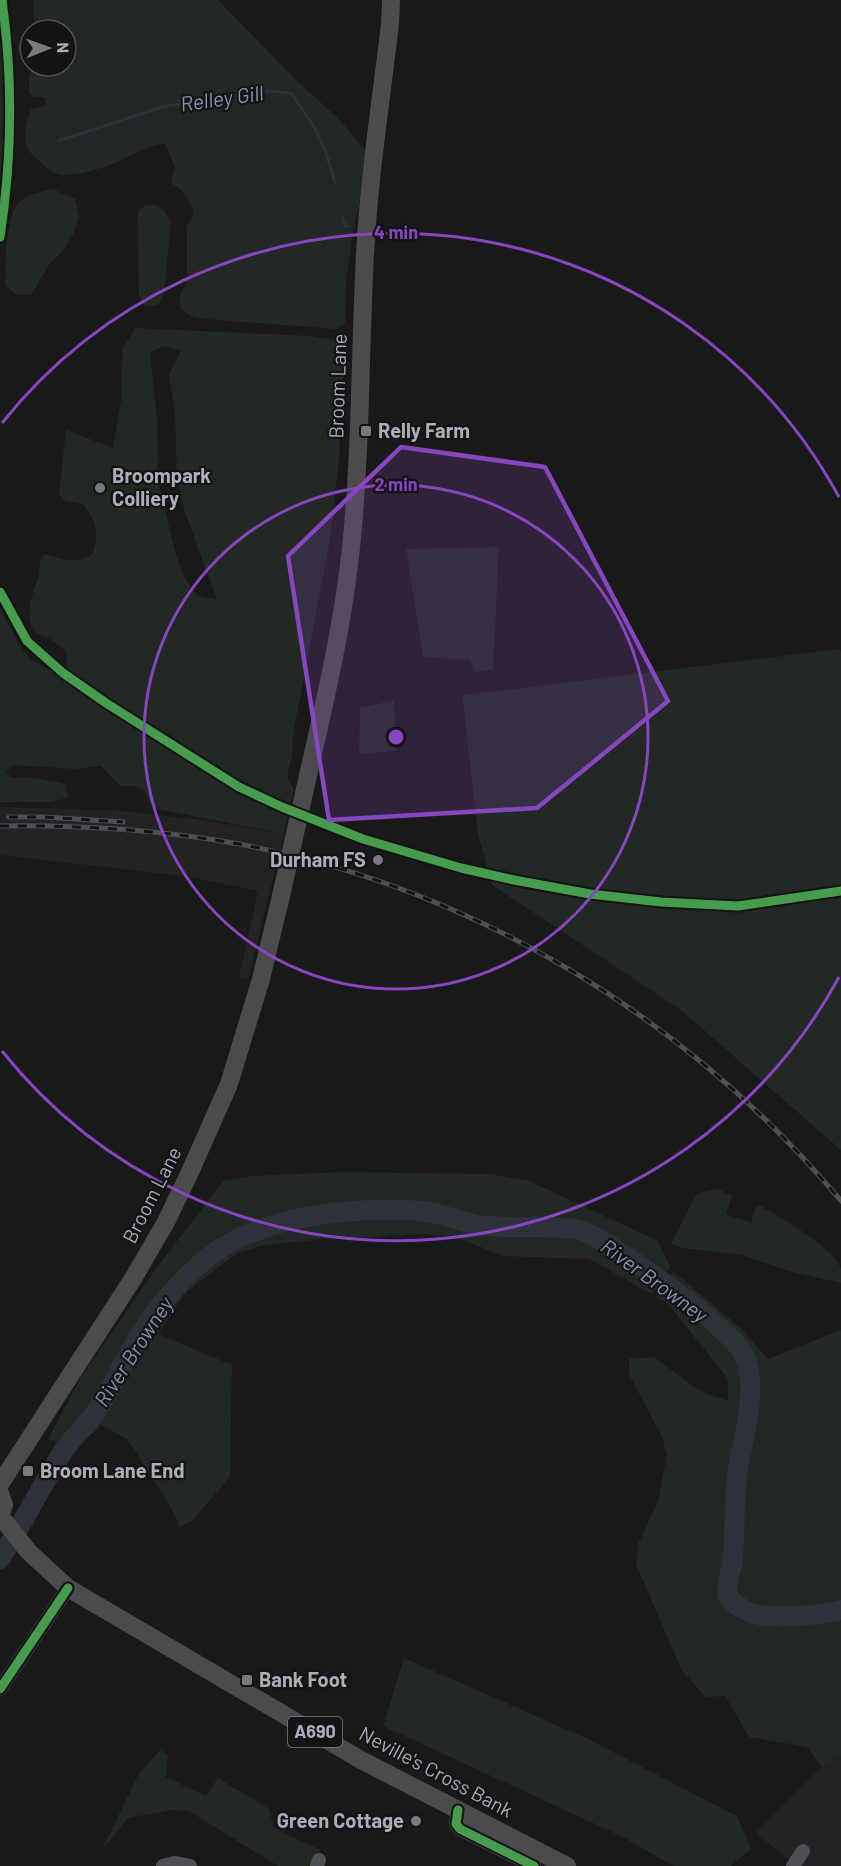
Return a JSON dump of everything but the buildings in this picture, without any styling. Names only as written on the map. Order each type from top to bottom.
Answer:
[{"type":"main road","name":"Broom Lane","points":[[0,1484],[134,1277],[166,1222],[229,1084],[261,979],[335,654],[351,548],[358,464],[365,254],[392,0]]},
{"type":"main road","name":"A690","points":[[0,1493],[4,1505],[0,1516],[29,1552],[68,1588]]},
{"type":"main road","name":"Neville's Cross Bank","points":[[68,1588],[362,1760],[567,1866]]},
{"type":"street","points":[[0,1689],[68,1588]]},
{"type":"street","points":[[458,1810],[456,1824],[460,1829],[534,1866]]},
{"type":"street","points":[[793,1866],[803,1851]]},
{"type":"street","points":[[164,1866],[174,1863],[190,1866]]},
{"type":"highlighted area","points":[[401,447],[545,467],[668,701],[537,808],[329,820],[288,556]]},
{"type":"shaded area","points":[[34,0],[218,0],[300,84],[337,117],[365,150],[359,205],[346,280],[345,324],[336,329],[204,319],[191,316],[181,309],[179,296],[186,284],[187,271],[187,225],[192,219],[193,208],[181,190],[171,183],[175,167],[165,144],[150,147],[120,161],[73,175],[58,174],[52,171],[27,147],[25,128],[31,110],[46,105],[44,97],[34,97],[29,93],[29,78],[78,78],[78,18],[34,18]]},
{"type":"shaded area","points":[[0,32],[5,121],[0,210]]},
{"type":"shaded area","points":[[53,189],[75,199],[79,218],[72,237],[62,252],[50,263],[31,295],[17,295],[6,286],[5,278],[7,243],[14,210],[25,198]]},
{"type":"shaded area","points":[[147,205],[156,205],[164,210],[171,222],[164,295],[159,304],[151,306],[144,305],[139,296],[138,210]]},
{"type":"shaded area","points":[[135,328],[312,336],[345,341],[339,458],[330,540],[293,735],[292,756],[287,777],[294,789],[284,834],[158,809],[149,803],[145,791],[135,786],[120,786],[101,766],[75,769],[14,765],[6,771],[12,778],[28,777],[66,784],[68,798],[51,802],[0,802],[0,608],[19,644],[30,659],[59,675],[67,664],[66,651],[33,631],[29,611],[31,600],[44,554],[75,560],[93,553],[96,527],[91,517],[83,504],[65,501],[59,494],[66,430],[113,448],[121,400],[123,348]],"holes":[[[163,346],[181,351],[169,374],[175,414],[177,478],[184,509],[217,600],[197,596],[185,578],[176,555],[158,481],[157,419],[150,353]]]},
{"type":"shaded area","points":[[499,547],[493,670],[474,672],[470,660],[423,657],[406,549]]},
{"type":"shaded area","points":[[840,649],[841,1150],[681,1010],[492,885],[478,834],[463,702],[463,695]]},
{"type":"shaded area","points":[[394,700],[397,751],[359,754],[360,708]]},
{"type":"shaded area","points":[[0,807],[112,810],[202,820],[284,834],[248,979],[239,977],[258,891],[184,876],[0,855]]},
{"type":"shaded area","points":[[341,1172],[489,1174],[527,1180],[658,1241],[670,1267],[652,1294],[589,1259],[503,1256],[461,1239],[430,1234],[334,1238],[264,1245],[236,1254],[185,1293],[158,1334],[232,1365],[230,1477],[192,1521],[180,1527],[168,1502],[127,1439],[101,1425],[95,1432],[62,1443],[48,1439],[83,1374],[155,1270],[223,1181],[253,1176]]},
{"type":"shaded area","points":[[718,1189],[732,1196],[726,1214],[751,1223],[755,1209],[759,1205],[817,1242],[837,1261],[841,1269],[841,1283],[789,1271],[742,1255],[682,1248],[671,1244],[697,1193]]},
{"type":"shaded area","points":[[673,1271],[742,1329],[768,1359],[841,1330],[841,1756],[822,1767],[807,1747],[749,1737],[725,1696],[706,1697],[682,1671],[636,1564],[638,1544],[658,1501],[667,1455],[662,1437],[629,1374],[629,1359],[654,1357],[700,1391],[728,1401],[728,1379],[669,1305],[656,1297]]},
{"type":"shaded area","points":[[404,1658],[586,1738],[737,1816],[751,1849],[731,1866],[673,1866],[623,1837],[383,1726]]},
{"type":"shaded area","points":[[160,1750],[168,1755],[166,1777],[206,1796],[218,1778],[269,1809],[274,1828],[320,1850],[312,1866],[278,1866],[189,1811],[172,1810],[128,1818],[102,1850],[138,1775]]},
{"type":"shaded area","points":[[841,1756],[841,1866],[797,1866],[756,1833],[822,1767]]},
{"type":"waterway","name":"Relley Gill","points":[[58,141],[162,107],[268,91],[291,93],[315,128],[335,182]]},
{"type":"waterway","name":"Relley Gill","points":[[343,218],[345,226],[350,226]]},
{"type":"waterway","name":"River Browney","points":[[0,1559],[64,1450],[102,1403],[143,1330],[172,1292],[206,1259],[228,1244],[280,1223],[338,1212],[422,1211],[478,1225],[579,1230],[615,1249],[640,1266],[716,1324],[743,1353],[750,1382],[748,1414],[737,1477],[733,1557],[727,1587],[728,1596],[744,1610],[763,1615],[798,1616],[841,1610]]},
{"type":"railway","points":[[9,817],[123,822]]},
{"type":"railway","points":[[0,826],[120,829],[239,844],[326,864],[411,893],[492,928],[571,970],[645,1019],[715,1074],[781,1135],[841,1201]]},
{"type":"cycle path","points":[[0,237],[7,178],[10,119],[8,59],[2,0]]},
{"type":"cycle path","points":[[0,592],[27,641],[63,673],[106,703],[239,787],[282,807],[363,839],[461,868],[514,880],[590,894],[661,902],[738,906],[841,891]]},
{"type":"cycle path","points":[[0,1689],[68,1588]]},
{"type":"cycle path","points":[[458,1810],[456,1824],[460,1829],[534,1866]]},
{"type":"place","name":"Relly Farm","points":[[366,431]]},
{"type":"place","name":"Broompark Colliery","points":[[100,488]]},
{"type":"place","name":"Durham FS","points":[[378,860]]},
{"type":"place","name":"Broom Lane End","points":[[28,1471]]},
{"type":"place","name":"Bank Foot","points":[[247,1680]]},
{"type":"place","name":"Green Cottage","points":[[416,1821]]}]
